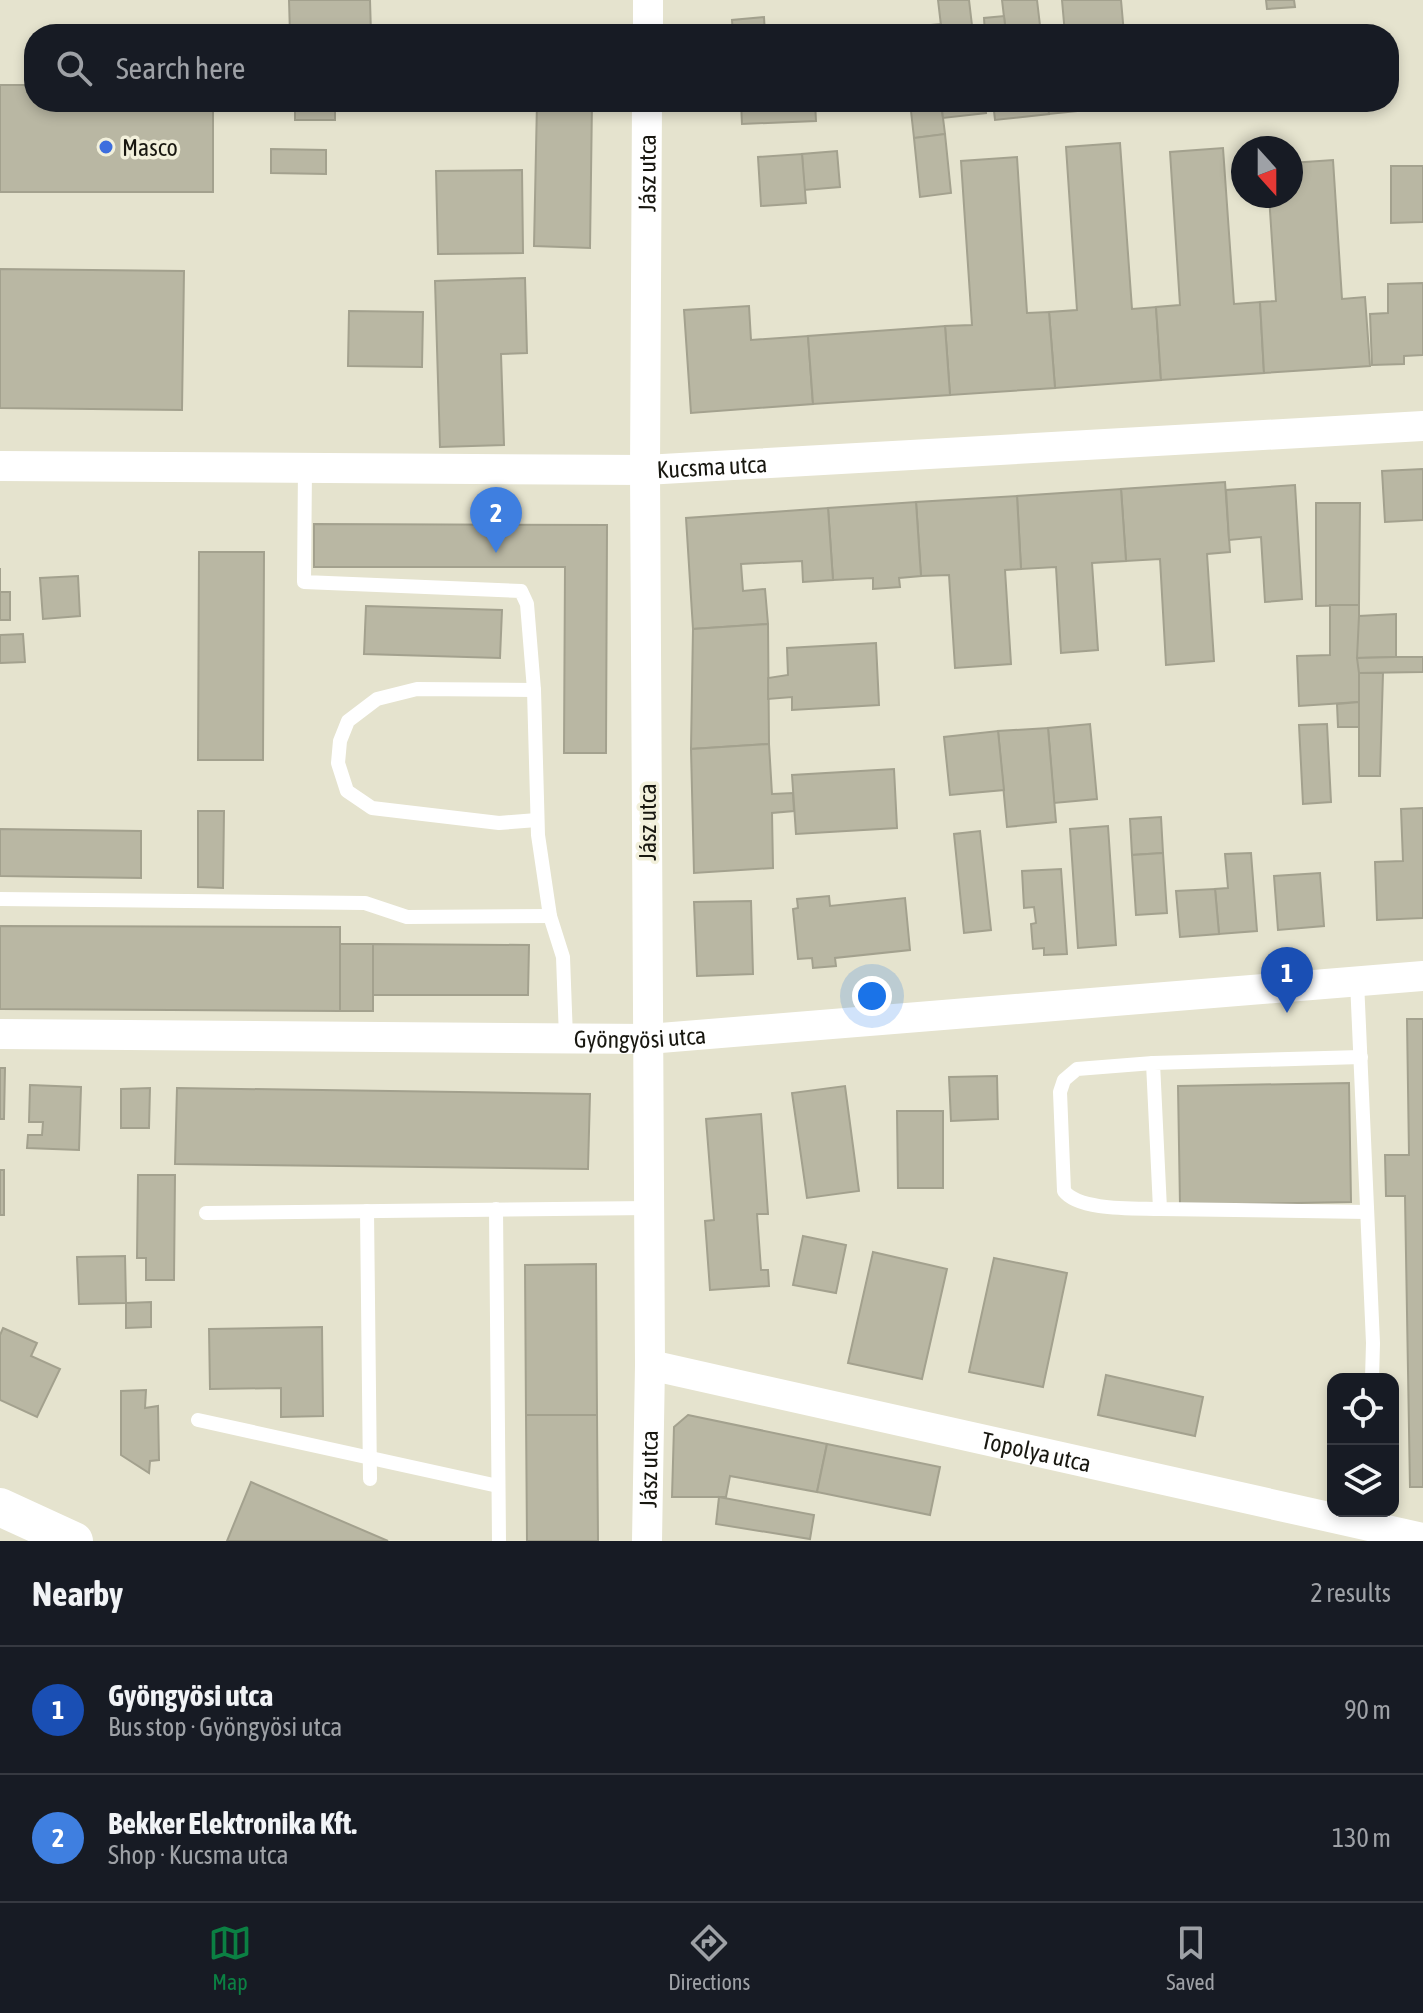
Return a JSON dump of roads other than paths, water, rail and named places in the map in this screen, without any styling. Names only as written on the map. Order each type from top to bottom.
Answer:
[{"type":"street","points":[[648,0],[648,24]]},
{"type":"street","name":"Jász utca","points":[[647,112],[645,470],[650,1365],[647,1541]]},
{"type":"street","name":"Kucsma utca","points":[[0,466],[645,470],[1423,426]]},
{"type":"street","name":"Gyöngyösi utca","points":[[0,1034],[648,1039],[1423,976]]},
{"type":"street","name":"Topolya utca","points":[[650,1365],[1368,1518],[1423,1538]]},
{"type":"street","points":[[0,1507],[74,1541]]},
{"type":"lane","points":[[305,468],[304,582],[521,591],[527,604],[534,690],[537,820],[550,916],[563,957],[566,1038]]},
{"type":"lane","points":[[534,690],[417,689],[377,699],[348,721],[340,741],[338,763],[347,791],[372,808],[499,823],[537,820]]},
{"type":"lane","points":[[0,899],[365,903],[407,917],[550,916]]},
{"type":"lane","points":[[1357,981],[1372,1373]]},
{"type":"lane","points":[[1361,1057],[1153,1063],[1077,1069],[1064,1080],[1060,1092],[1064,1191],[1070,1199],[1083,1204],[1160,1209],[1367,1212]]},
{"type":"lane","points":[[1153,1063],[1160,1209]]},
{"type":"lane","points":[[206,1213],[649,1208]]},
{"type":"lane","points":[[496,1209],[499,1541]]},
{"type":"lane","points":[[367,1211],[370,1479]]},
{"type":"lane","points":[[198,1420],[498,1486]]},
{"type":"place","name":"Masco","points":[[106,147]]},
{"type":"place","name":"Bekker Elektronika Kft.","points":[[496,553]]},
{"type":"place","name":"Gyöngyösi utca","points":[[1287,1013]]}]
